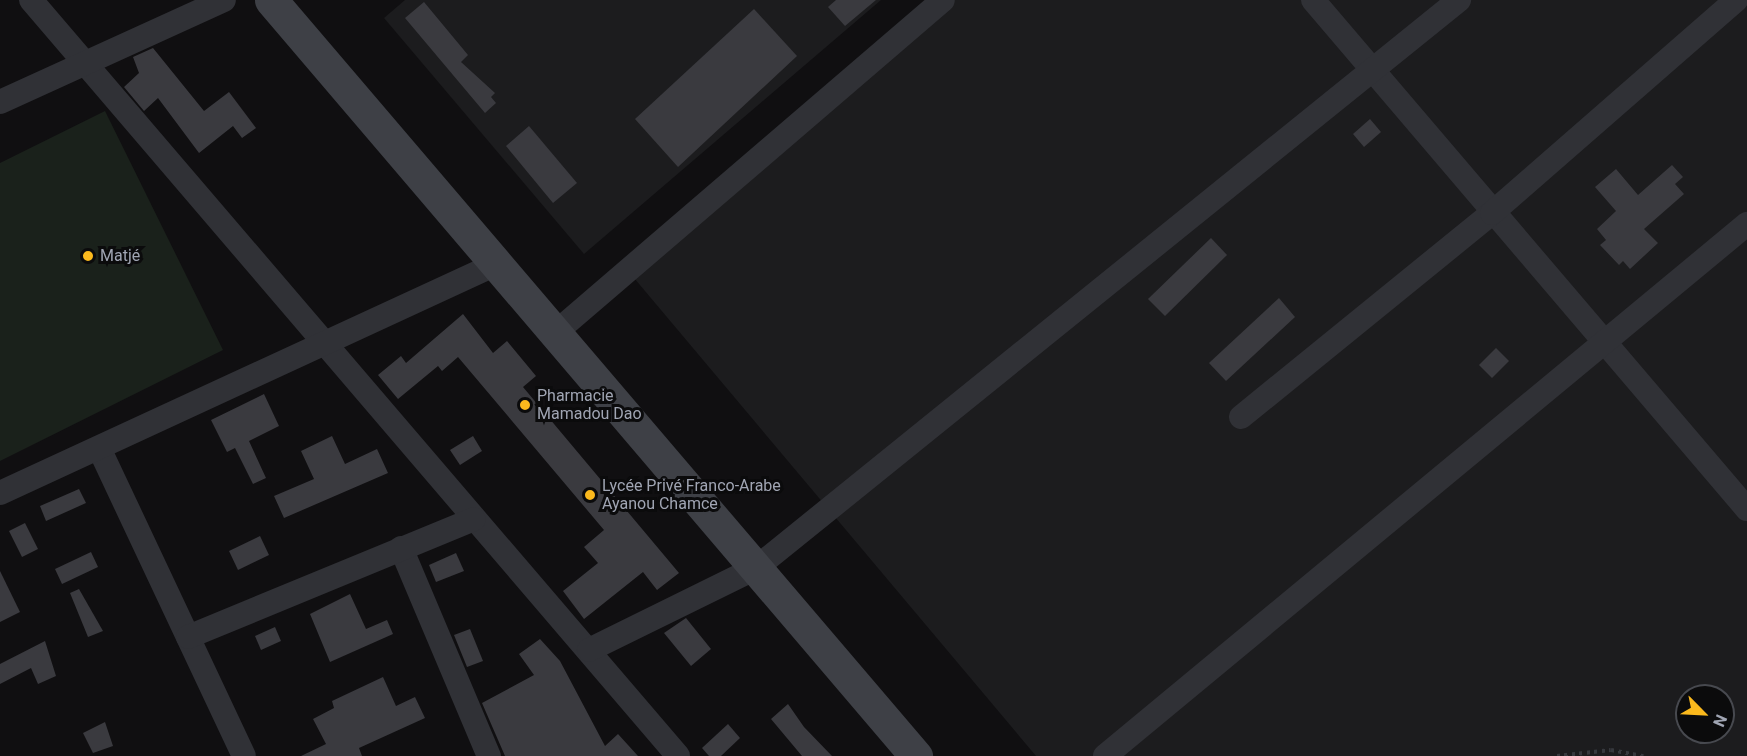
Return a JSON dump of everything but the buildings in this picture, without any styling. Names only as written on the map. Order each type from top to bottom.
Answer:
[{"type":"street","points":[[31,0],[678,756]]},
{"type":"street","points":[[0,102],[224,0]]},
{"type":"street","points":[[271,0],[916,756]]},
{"type":"street","points":[[555,333],[942,0]]},
{"type":"street","points":[[1313,0],[1492,213],[1606,343],[1739,483],[1747,509]]},
{"type":"street","points":[[589,650],[756,568],[1375,72],[1459,0]]},
{"type":"street","points":[[1241,417],[1492,213],[1736,0]]},
{"type":"street","points":[[1105,756],[1747,224]]},
{"type":"street","points":[[0,493],[496,264]]},
{"type":"street","points":[[99,448],[244,756]]},
{"type":"street","points":[[189,638],[474,519]]},
{"type":"street","points":[[401,548],[489,756]]},
{"type":"path","points":[[1557,756],[1611,750],[1643,756]]},
{"type":"shaded area","points":[[405,0],[881,0],[584,254],[384,18]]},
{"type":"shaded area","points":[[943,0],[1747,0],[1747,756],[1036,756],[629,272]]},
{"type":"shaded area","name":"Matjé","points":[[105,111],[223,350],[0,461],[0,163]]},
{"type":"place","name":"Matjé","points":[[88,256]]},
{"type":"place","name":"Pharmacie Mamadou Dao","points":[[525,405]]},
{"type":"place","name":"Lycée Privé Franco-Arabe Ayanou Chamce","points":[[590,495]]}]
